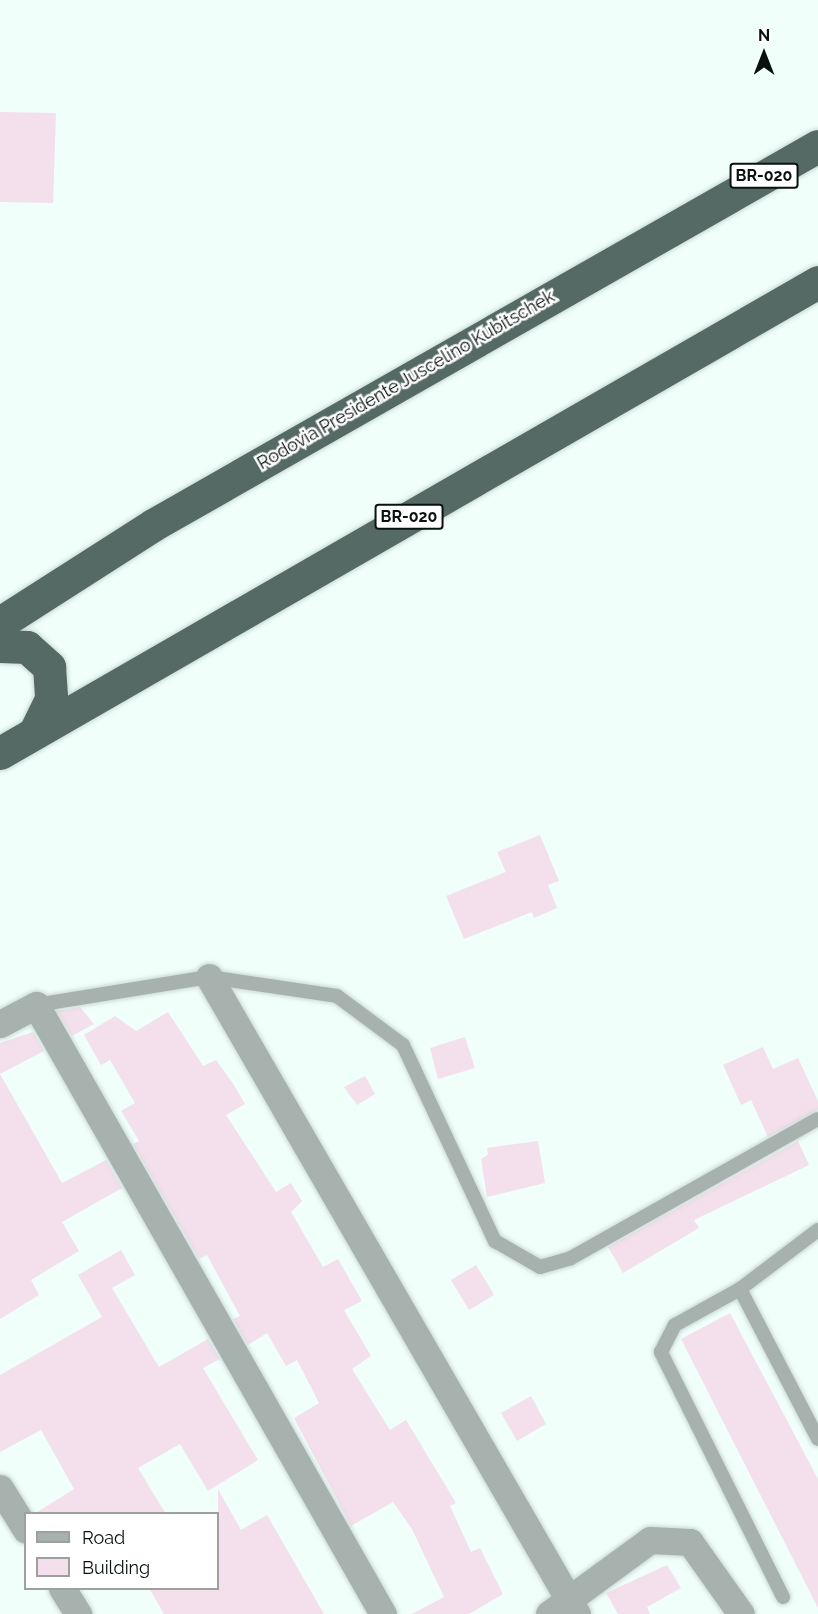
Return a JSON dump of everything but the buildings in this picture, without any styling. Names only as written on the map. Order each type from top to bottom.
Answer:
[{"type":"highway","name":"Rodovia Presidente Juscelino Kubitschek","points":[[0,623],[153,525],[818,146]]},
{"type":"highway","name":"BR-020","points":[[0,753],[818,282]]},
{"type":"highway","points":[[0,646],[27,647],[49,667],[51,699],[35,732]]},
{"type":"street","points":[[209,977],[565,1610],[650,1540],[660,1540],[690,1542],[741,1614]]},
{"type":"street","points":[[0,1024],[36,1005],[383,1614]]},
{"type":"street","points":[[0,1488],[24,1527]]},
{"type":"street","points":[[63,1590],[78,1614]]},
{"type":"lane","points":[[36,1005],[209,977],[337,996],[403,1045],[495,1241],[540,1267],[571,1258],[818,1119]]},
{"type":"lane","points":[[783,1597],[661,1352],[675,1325],[740,1289],[818,1230]]},
{"type":"lane","points":[[740,1289],[818,1439]]}]
